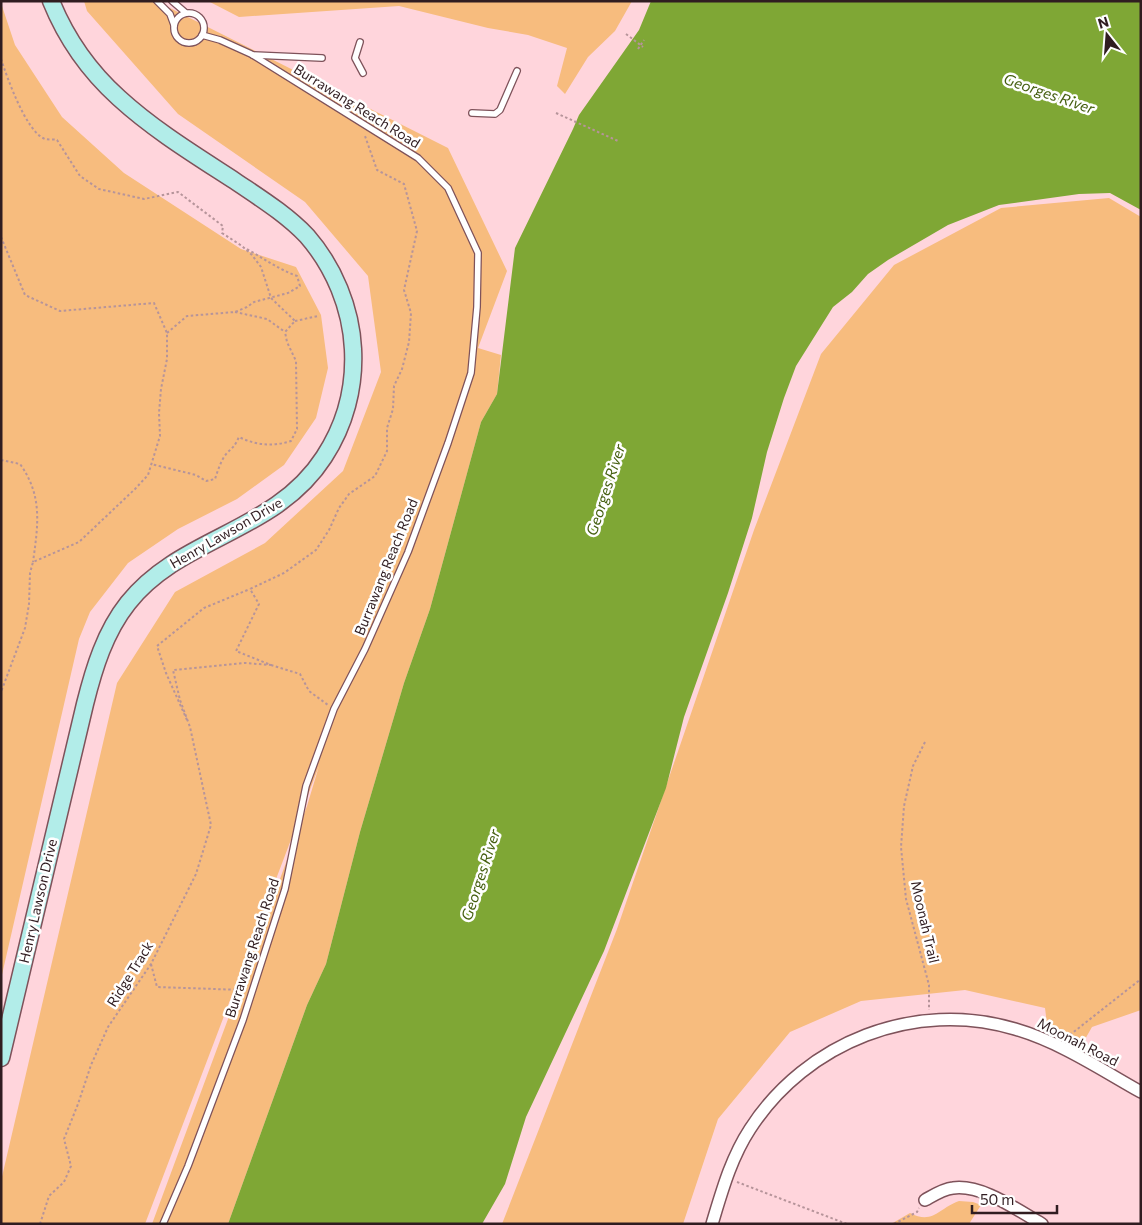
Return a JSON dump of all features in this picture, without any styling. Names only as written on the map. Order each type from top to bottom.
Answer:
[{"type":"main road","name":"Henry Lawson Drive","points":[[1,1058],[88,694],[95,669],[112,626],[129,601],[162,570],[266,513],[284,501],[306,480],[323,458],[338,431],[348,403],[353,371],[352,341],[346,308],[335,280],[317,249],[298,228],[278,211],[168,137],[117,97],[95,74],[79,53],[61,23],[52,1]]},
{"type":"street","name":"Moonah Road","points":[[712,1224],[728,1173],[742,1142],[757,1118],[785,1085],[820,1057],[856,1038],[893,1026],[929,1020],[965,1020],[1003,1026],[1028,1033],[1056,1045],[1141,1092]]},
{"type":"street","points":[[925,1200],[946,1189],[972,1188],[990,1195],[1042,1224]]},
{"type":"lane","points":[[157,1],[170,14],[176,35],[184,42],[194,42],[202,35],[204,28],[201,19],[196,14],[186,13],[180,16],[174,25]]},
{"type":"lane","points":[[172,1],[186,13]]},
{"type":"lane","name":"Burrawang Reach Road","points":[[163,1224],[188,1166],[243,1020],[286,889],[306,786],[334,709],[365,649],[408,552],[448,443],[471,373],[477,307],[478,253],[448,188],[418,158],[251,54],[220,40],[202,35]]},
{"type":"lane","points":[[360,42],[355,58],[364,73]]},
{"type":"lane","points":[[251,54],[322,58]]},
{"type":"lane","points":[[472,113],[495,114],[500,110],[517,71]]},
{"type":"path","points":[[626,34],[642,46]]},
{"type":"path","points":[[638,49],[642,46],[644,40]]},
{"type":"path","points":[[1,59],[13,95],[32,126],[44,138],[58,140],[80,176],[99,189],[144,199],[178,192],[223,226],[222,234],[270,262],[280,270],[297,276],[300,286],[288,293],[254,302],[235,312]]},
{"type":"path","points":[[556,113],[618,141]]},
{"type":"path","name":"Ridge Track","points":[[190,727],[166,673],[157,646],[204,608],[284,573],[316,550],[329,530],[339,508],[349,494],[375,476],[387,451],[387,428],[392,409],[394,386],[402,369],[409,342],[411,313],[404,290],[417,231],[404,184],[377,170],[361,122]]},
{"type":"path","points":[[1,236],[25,295],[60,311],[154,303],[167,333],[167,358],[159,413],[160,436],[148,475],[79,542],[33,562]]},
{"type":"path","points":[[242,246],[261,267],[271,298],[295,321]]},
{"type":"path","points":[[151,464],[196,475],[206,481],[214,479],[221,462],[228,452],[233,449],[239,436],[251,443],[282,444],[291,441],[297,430],[296,361],[287,342],[285,332],[267,319],[235,312],[187,316],[167,333]]},
{"type":"path","points":[[285,332],[295,321],[318,316]]},
{"type":"path","points":[[1,460],[20,464],[30,477],[36,502],[37,532],[30,573],[29,604],[24,628],[1,692]]},
{"type":"path","points":[[250,588],[259,604],[236,651],[300,674],[309,691],[334,709]]},
{"type":"path","name":"Ridge Track","points":[[40,1224],[49,1196],[64,1182],[71,1166],[64,1139],[91,1064],[108,1027],[151,964],[196,874],[211,826],[190,727],[180,700],[173,670],[245,663],[271,665]]},
{"type":"path","name":"Moonah Trail","points":[[925,742],[914,766],[904,806],[901,847],[906,899],[929,985],[929,1020]]},
{"type":"path","points":[[151,964],[157,987],[252,991]]},
{"type":"path","points":[[1056,1045],[1141,979]]},
{"type":"path","points":[[739,1183],[847,1224]]},
{"type":"path","points":[[894,1224],[917,1212],[925,1200]]},
{"type":"shaded area","points":[[84,1],[156,1],[448,148],[507,271],[478,348],[501,355],[497,394],[481,422],[430,609],[404,683],[360,832],[326,964],[307,1005],[228,1224],[152,1224],[307,806],[319,766],[145,1224],[1,1224],[1,1181],[117,683],[175,592],[265,543],[343,471],[381,372],[368,276],[305,202],[178,114],[87,11]]},
{"type":"shaded area","points":[[208,1],[632,1],[615,31],[588,57],[565,94],[557,86],[567,48],[528,35],[488,28],[399,6],[239,17]]},
{"type":"shaded area","points":[[1,3],[15,45],[62,117],[124,173],[241,249],[296,267],[321,315],[328,368],[316,418],[284,465],[237,499],[178,529],[128,563],[90,612],[79,639],[1,979]]},
{"type":"shaded area","points":[[1109,198],[1141,217],[1141,1010],[1092,1027],[1080,1048],[1048,1032],[1045,1008],[965,990],[861,1001],[790,1032],[718,1119],[683,1224],[502,1224],[617,929],[754,530],[821,354],[894,265],[1001,208]]},
{"type":"shaded area","points":[[959,1201],[973,1202],[981,1205],[969,1224],[891,1224],[910,1213],[925,1217],[936,1214]]},
{"type":"water","name":"Georges River","points":[[651,1],[1141,1],[1141,210],[1110,193],[1079,194],[999,205],[948,225],[888,260],[868,274],[852,292],[833,307],[796,366],[784,398],[767,452],[752,518],[728,593],[684,717],[666,788],[604,951],[526,1117],[505,1184],[482,1224],[228,1224],[307,1005],[326,964],[360,832],[404,683],[430,609],[481,422],[497,394],[515,248],[579,115],[639,30]]}]
